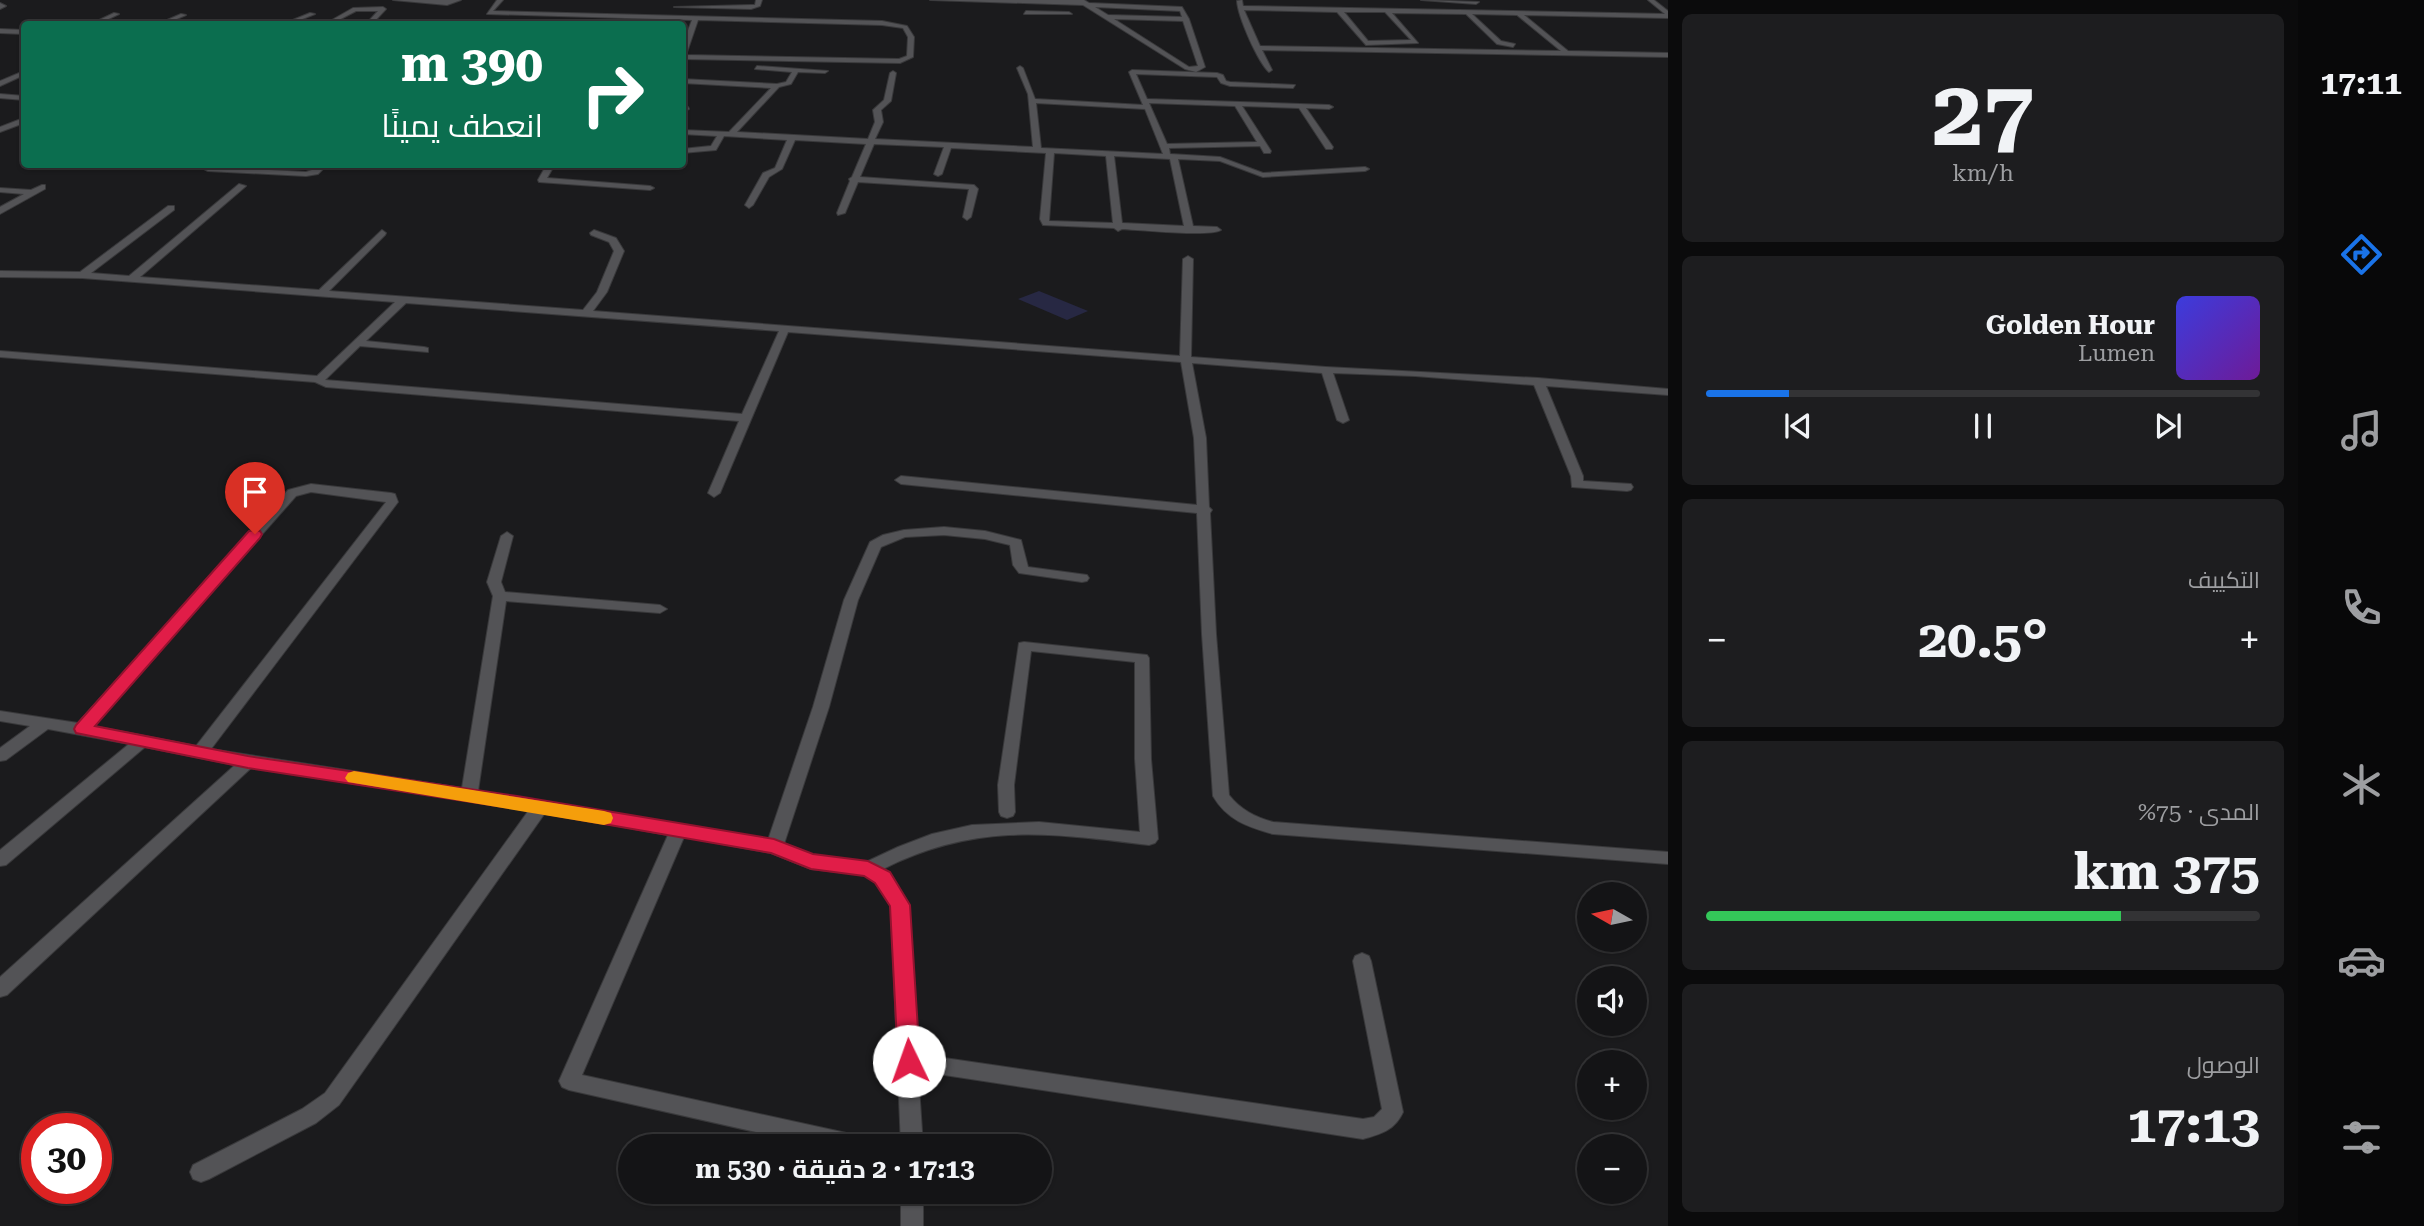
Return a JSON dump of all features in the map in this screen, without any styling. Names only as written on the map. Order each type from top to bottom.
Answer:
[{"type":"street","points":[[397,0],[447,3],[458,0]]},
{"type":"street","points":[[483,21],[500,0]]},
{"type":"street","points":[[674,3],[751,7],[757,6],[758,0]]},
{"type":"street","points":[[933,0],[1085,3],[1178,8],[1182,9],[1202,67],[1199,70],[1186,68],[1085,3]]},
{"type":"street","points":[[1240,0],[1241,14],[1269,71]]},
{"type":"street","points":[[1424,0],[1475,1],[1486,13]]},
{"type":"street","points":[[1651,0],[1668,15]]},
{"type":"street","points":[[1017,3],[1036,24]]},
{"type":"street","points":[[581,15],[586,7]]},
{"type":"street","points":[[1242,8],[1668,15]]},
{"type":"street","points":[[333,21],[355,9],[383,9],[372,21]]},
{"type":"street","points":[[1340,11],[1366,43],[1416,42],[1388,12]]},
{"type":"street","points":[[489,13],[896,24],[909,30],[910,57],[901,61],[686,57]]},
{"type":"street","points":[[1026,13],[1069,15]]},
{"type":"street","points":[[1468,13],[1499,44],[1558,45]]},
{"type":"street","points":[[1520,13],[1565,51]]},
{"type":"street","points":[[101,21],[116,14]]},
{"type":"street","points":[[294,21],[312,14]]},
{"type":"street","points":[[168,21],[183,15]]},
{"type":"street","points":[[1108,17],[1186,19]]},
{"type":"street","points":[[686,45],[695,19]]},
{"type":"street","points":[[0,32],[21,32]]},
{"type":"street","points":[[1257,48],[1668,55]]},
{"type":"street","points":[[686,64],[825,71]]},
{"type":"street","points":[[1020,68],[1032,101],[1037,149]]},
{"type":"street","points":[[686,81],[777,86],[789,83],[796,70]]},
{"type":"street","points":[[1189,230],[1170,157],[1132,72],[1217,75],[1221,76],[1223,82],[1230,84],[1293,86]]},
{"type":"street","points":[[841,213],[879,121],[877,110],[887,101],[893,73]]},
{"type":"street","points":[[0,84],[21,75]]},
{"type":"street","points":[[686,150],[713,148],[777,86]]},
{"type":"street","points":[[0,96],[21,98]]},
{"type":"street","points":[[1032,101],[1329,107]]},
{"type":"street","points":[[1237,104],[1268,151]]},
{"type":"street","points":[[1301,106],[1329,147]]},
{"type":"street","points":[[0,130],[21,122]]},
{"type":"street","points":[[686,132],[1235,161],[1258,175],[1365,169]]},
{"type":"street","points":[[749,205],[766,175],[778,169],[792,137]]},
{"type":"street","points":[[938,174],[949,144]]},
{"type":"street","points":[[1164,146],[1259,144]]},
{"type":"street","points":[[1050,150],[1045,222],[1118,228],[1217,230]]},
{"type":"street","points":[[1110,154],[1118,228]]},
{"type":"street","points":[[209,168],[306,174],[320,168]]},
{"type":"street","points":[[548,168],[541,180],[650,188]]},
{"type":"street","points":[[853,179],[971,187],[974,189],[967,217]]},
{"type":"street","points":[[131,279],[243,186]]},
{"type":"street","points":[[0,211],[42,187]]},
{"type":"street","points":[[0,190],[32,192]]},
{"type":"street","points":[[82,275],[171,208]]},
{"type":"street","points":[[322,293],[382,233]]},
{"type":"street","points":[[587,312],[602,292],[620,251],[613,240],[594,233]]},
{"type":"street","points":[[1188,259],[1190,358],[1206,510],[1209,634],[1221,796],[1229,809],[1243,820],[1273,828],[1668,858]]},
{"type":"street","points":[[0,274],[82,275],[1326,370],[1668,392]]},
{"type":"street","points":[[0,354],[320,379],[404,299]]},
{"type":"street","points":[[714,493],[785,328]]},
{"type":"street","points":[[357,343],[424,350]]},
{"type":"street","points":[[1326,370],[1343,420]]},
{"type":"street","points":[[320,379],[320,383],[326,384],[747,418]]},
{"type":"street","points":[[1538,382],[1577,476],[1576,484],[1627,487]]},
{"type":"street","points":[[901,480],[1206,510]]},
{"type":"street","points":[[82,729],[292,493],[311,488],[391,497],[392,502],[199,754]]},
{"type":"street","points":[[774,847],[821,707],[851,600],[875,545],[882,539],[909,532],[991,536],[1016,543],[1020,565],[1024,570],[1082,578]]},
{"type":"street","points":[[469,795],[499,596],[494,582],[507,536]]},
{"type":"street","points":[[499,596],[660,609]]},
{"type":"street","points":[[0,716],[82,729],[199,754],[541,806],[774,847],[811,862],[879,868],[904,849],[979,829],[1044,827],[1149,839],[1143,759],[1142,658],[1024,646],[1006,785],[1007,812]]},
{"type":"street","points":[[0,756],[45,723]]},
{"type":"street","points":[[0,860],[141,742]]},
{"type":"street","points":[[0,989],[248,762]]},
{"type":"street","points":[[201,1172],[310,1116],[332,1099],[541,806]]},
{"type":"street","points":[[678,831],[569,1080],[807,1134]]},
{"type":"street","points":[[879,868],[900,905],[912,1134]]},
{"type":"street","points":[[909,1061],[1363,1129],[1380,1125],[1392,1112],[1362,961]]},
{"type":"street","points":[[912,1204],[912,1226]]},
{"type":"shaded area","points":[[1039,291],[1088,311],[1067,320],[1018,299]]},
{"type":"slow traffic","points":[[354,778],[604,818]]},
{"type":"route","points":[[255,534],[82,729],[199,754],[517,802],[774,847],[811,862],[868,869],[883,877],[900,905],[909,1061]]}]
